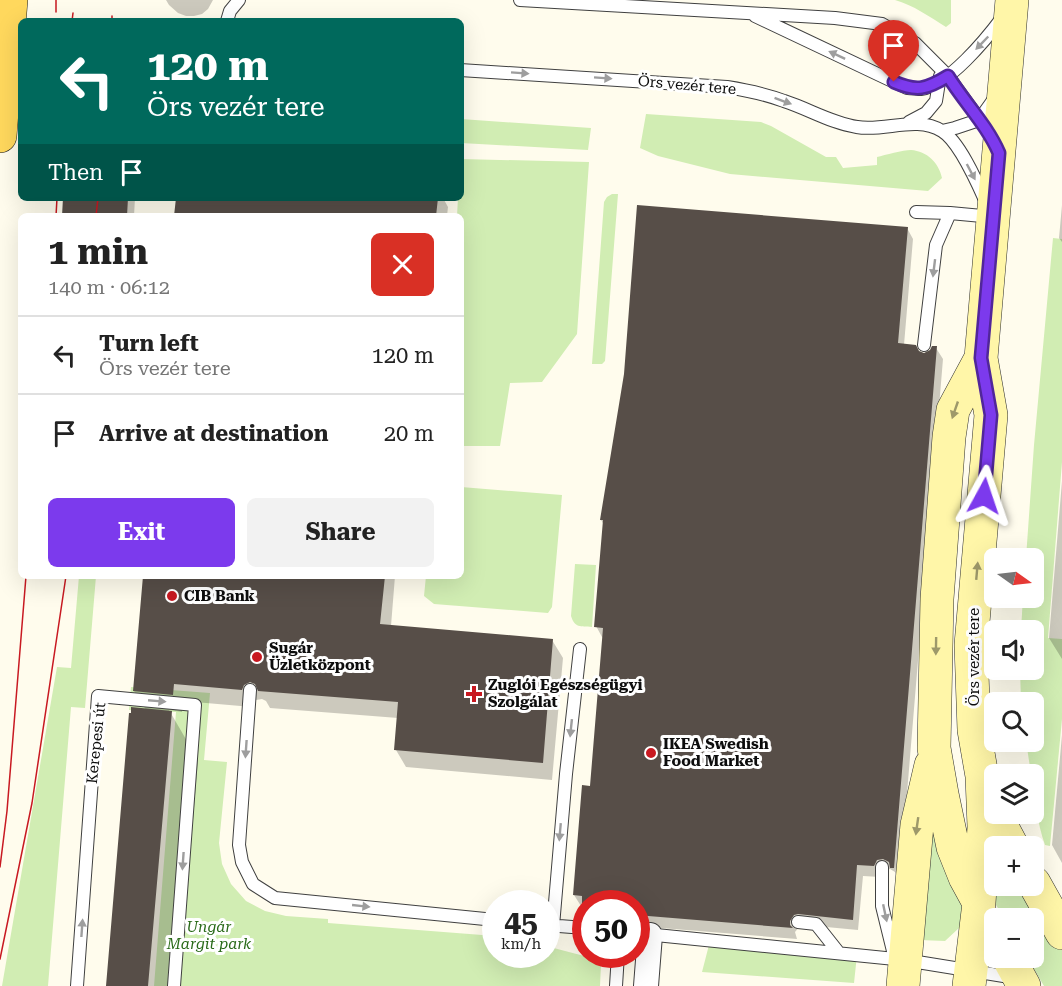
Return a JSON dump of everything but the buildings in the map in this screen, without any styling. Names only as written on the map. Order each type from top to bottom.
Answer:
[{"type":"main road","points":[[0,136],[11,0]]},
{"type":"main road","name":"Örs vezér tere","points":[[982,776],[974,730],[971,645],[991,415],[981,358],[1012,2]]},
{"type":"main road","name":"Örs vezér tere","points":[[981,358],[954,410],[949,437],[937,599],[934,748],[953,847],[965,877],[984,913]]},
{"type":"main road","name":"Örs vezér tere","points":[[901,968],[917,825],[934,748]]},
{"type":"main road","points":[[982,776],[984,781]]},
{"type":"main road","points":[[970,979],[979,903],[984,827],[982,776]]},
{"type":"main road","points":[[1041,896],[1062,933]]},
{"type":"street","points":[[645,968],[646,986]]},
{"type":"lane","points":[[228,18],[230,11],[239,0]]},
{"type":"lane","name":"Örs vezér tere","points":[[520,0],[835,18],[882,24],[915,43],[936,64],[943,79],[993,139],[999,153]]},
{"type":"lane","name":"Örs vezér tere","points":[[749,13],[907,88],[922,89],[943,79],[988,37],[1012,2]]},
{"type":"lane","name":"Örs vezér tere","points":[[464,70],[751,90],[841,123],[859,127],[893,126],[908,123],[926,114],[936,101],[943,79]]},
{"type":"lane","name":"Örs vezér tere","points":[[979,120],[995,98],[1007,72]]},
{"type":"lane","points":[[942,131],[979,120]]},
{"type":"lane","name":"Örs vezér tere","points":[[908,123],[925,125],[942,131]]},
{"type":"lane","points":[[942,131],[955,142],[994,217]]},
{"type":"lane","points":[[916,212],[994,217]]},
{"type":"lane","points":[[924,345],[936,245],[950,213]]},
{"type":"lane","points":[[553,890],[580,649]]},
{"type":"lane","points":[[250,690],[239,845],[242,862],[253,884],[275,898],[482,919]]},
{"type":"lane","name":"Kerepesi út","points":[[77,986],[98,696],[195,705],[174,986]]},
{"type":"lane","points":[[882,867],[882,906],[901,968]]},
{"type":"lane","points":[[798,922],[816,924],[840,953]]},
{"type":"lane","points":[[650,935],[840,953],[901,968],[970,979],[1017,974]]},
{"type":"lane","points":[[616,986],[617,968]]},
{"type":"green space","points":[[895,0],[951,0],[951,23],[946,27],[915,8]]},
{"type":"green space","points":[[646,114],[761,122],[826,157],[836,157],[843,168],[877,165],[877,157],[903,151],[917,151],[931,159],[938,167],[942,178],[928,191],[730,174],[658,156],[640,148]]},
{"type":"green space","points":[[464,119],[591,128],[588,150],[464,143]]},
{"type":"green space","points":[[464,159],[589,162],[577,334],[542,382],[510,383],[500,446],[464,446],[464,213],[457,213],[458,201],[464,201]]},
{"type":"green space","points":[[612,194],[618,194],[605,361],[602,364],[592,364],[604,202]]},
{"type":"green space","points":[[1053,238],[1062,239],[1062,462],[1048,638],[1062,639],[1062,719],[1050,846],[1045,845],[1039,824],[1044,824],[1044,764],[1029,764],[1028,752],[1044,752],[1044,692],[1021,692],[1020,680],[1044,680],[1044,620],[1022,620],[1022,608],[1044,608],[1044,548],[1027,548]]},
{"type":"green space","points":[[464,487],[562,495],[552,607],[548,613],[434,604],[424,596],[426,579],[464,579]]},
{"type":"green space","points":[[575,564],[596,565],[592,627],[576,624],[571,616]]},
{"type":"green space","points":[[79,579],[96,579],[85,708],[71,707],[48,986],[2,986],[57,667],[71,668]]},
{"type":"green space","name":"Ungár Margit park","points":[[131,687],[210,693],[204,760],[227,762],[219,843],[222,864],[231,884],[246,901],[265,911],[286,916],[328,919],[328,923],[482,935],[482,968],[560,968],[560,950],[572,953],[572,968],[601,968],[600,986],[154,986],[176,712],[129,710]]},
{"type":"green space","points":[[930,832],[935,833],[966,912],[959,928],[945,941],[919,940]]},
{"type":"green space","points":[[994,896],[1032,896],[1039,908],[998,908],[993,900]]},
{"type":"green space","points":[[1044,916],[1062,946],[1062,986],[1044,986],[1033,968],[1044,968]]},
{"type":"green space","points":[[710,941],[857,955],[854,983],[702,972]]},
{"type":"tram line","points":[[56,0],[56,12]]},
{"type":"tram line","points":[[72,18],[73,13]]},
{"type":"tram line","points":[[56,213],[57,201]]},
{"type":"tram line","points":[[96,213],[98,201]]},
{"type":"tram line","points":[[0,867],[7,811],[26,579]]},
{"type":"tram line","points":[[0,959],[32,803],[66,579]]},
{"type":"place","name":"CIB Bank","points":[[172,596]]},
{"type":"place","name":"Sugár Üzletközpont","points":[[257,657]]},
{"type":"place","name":"Zuglói Egészségügyi Szolgálat","points":[[474,694]]},
{"type":"place","name":"IKEA Swedish Food Market","points":[[651,753]]},
{"type":"route","points":[[894,82],[907,88],[922,89],[948,76],[993,139],[999,153],[981,358],[991,415],[984,496]]}]
